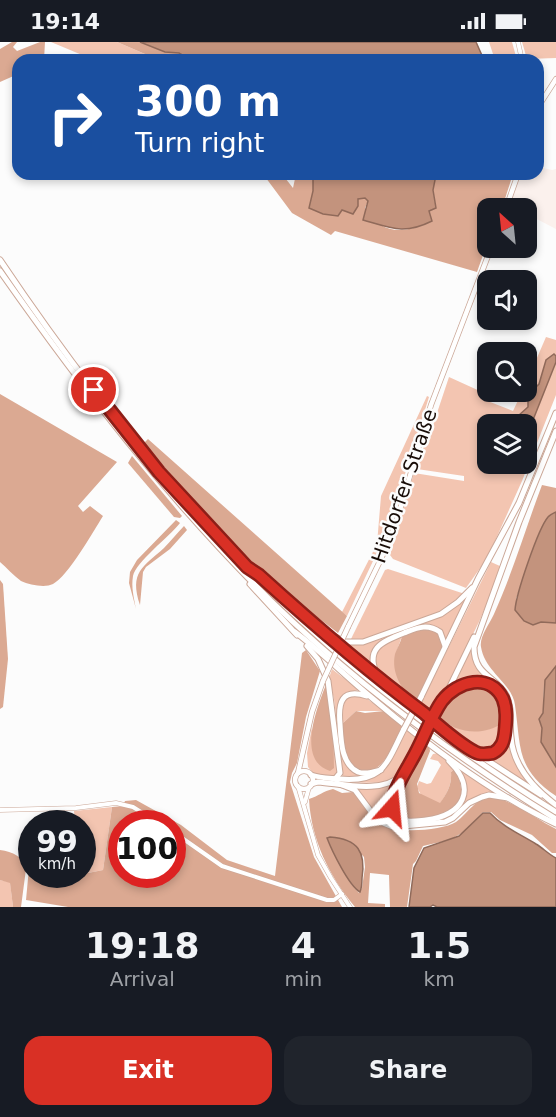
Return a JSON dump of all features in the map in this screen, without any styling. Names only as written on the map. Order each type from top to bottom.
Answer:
[{"type":"highway","points":[[0,260],[127,432],[197,515],[247,567],[328,645],[409,711],[480,763],[556,812]]},
{"type":"highway","points":[[0,271],[122,436],[220,549],[273,602],[366,685],[473,766],[556,819]]},
{"type":"highway","points":[[310,786],[318,782],[362,780],[372,777],[381,770],[421,697],[478,579],[519,503],[556,413]]},
{"type":"highway","points":[[554,803],[523,773],[513,748],[511,711],[507,697],[498,685],[480,670],[476,662],[474,647],[556,431]]},
{"type":"highway","points":[[220,549],[227,560],[318,659],[328,681],[340,766],[340,773],[336,781]]},
{"type":"highway","points":[[247,567],[379,680],[476,753],[554,803]]},
{"type":"highway","points":[[314,623],[345,642],[363,642],[441,614],[464,598],[478,579]]},
{"type":"highway","points":[[438,750],[456,768],[463,782],[461,802],[450,814],[438,819],[412,822],[398,818],[392,808],[392,801],[484,616]]},
{"type":"highway","points":[[379,680],[373,667],[373,654],[380,644],[388,639],[427,626],[440,632],[446,648]]},
{"type":"highway","points":[[295,632],[370,697],[438,750],[556,824]]},
{"type":"highway","points":[[442,701],[461,685],[474,682],[491,686],[501,697],[506,716],[502,744],[493,753],[476,753]]},
{"type":"highway","points":[[370,697],[351,693],[340,702],[339,715],[343,749],[348,763],[358,772],[369,773],[381,770]]},
{"type":"highway","points":[[336,781],[381,786],[394,782],[407,769]]},
{"type":"highway","points":[[309,773],[336,781],[355,790],[378,821],[393,827],[445,822],[482,796],[513,799]]},
{"type":"main road","points":[[544,97],[556,79]]},
{"type":"main road","points":[[510,198],[516,180]]},
{"type":"main road","name":"Hitdorfer Straße","points":[[298,773],[304,756],[312,712],[323,681],[392,532],[434,397],[487,258]]},
{"type":"main road","name":"Hitdorfer Straße","points":[[304,756],[309,773]]},
{"type":"main road","points":[[303,771],[309,773],[310,786],[304,788],[298,786],[295,778],[298,773],[303,771]]},
{"type":"street","points":[[298,786],[314,847],[324,868],[350,907]]},
{"type":"street","points":[[304,806],[310,786]]},
{"type":"street","points":[[0,810],[76,808],[116,803],[138,810]]},
{"type":"street","points":[[186,841],[222,866],[327,900],[334,900],[342,894]]},
{"type":"shaded area","points":[[12,42],[17,42],[13,47],[17,51],[45,42],[44,54],[12,54],[12,77],[0,82],[0,49]]},
{"type":"shaded area","points":[[51,42],[117,42],[145,54],[80,54]]},
{"type":"shaded area","points":[[117,42],[140,42],[165,52],[181,54],[145,54]]},
{"type":"shaded area","points":[[140,42],[476,42],[481,54],[181,54],[165,52]]},
{"type":"shaded area","points":[[489,42],[512,42],[515,54],[493,54]]},
{"type":"shaded area","points":[[522,42],[556,42],[556,58],[544,58],[544,54],[526,54]]},
{"type":"shaded area","points":[[544,168],[556,169],[556,229],[537,219],[537,198],[512,198],[519,180],[544,180]]},
{"type":"shaded area","points":[[267,180],[287,180],[293,188],[295,180],[313,180],[309,208],[349,211],[358,206],[358,199],[365,198],[368,201],[365,208],[379,223],[393,230],[400,230],[414,228],[432,221],[429,211],[436,207],[433,190],[435,180],[511,180],[505,198],[477,198],[477,258],[482,258],[477,272],[335,231],[331,235],[292,213]]},
{"type":"shaded area","points":[[313,180],[435,180],[433,190],[436,208],[429,211],[432,221],[413,228],[390,228],[363,220],[368,201],[365,198],[358,199],[358,206],[353,214],[342,210],[338,216],[323,214],[309,208]]},
{"type":"shaded area","points":[[546,337],[556,340],[556,356],[554,354],[546,360],[537,387],[537,358]]},
{"type":"shaded area","points":[[554,354],[556,356],[556,362],[535,414],[520,414],[528,407],[528,402],[537,402],[537,386],[546,360]]},
{"type":"shaded area","points":[[556,362],[556,395],[537,443],[535,414]]},
{"type":"shaded area","points":[[449,377],[477,390],[477,402],[490,402],[513,411],[517,402],[529,402],[528,407],[520,414],[477,414],[477,474],[525,474],[495,541],[483,564],[466,588],[393,559],[390,555],[414,473],[464,481],[464,476],[417,469]]},
{"type":"shaded area","points":[[0,394],[117,462],[78,506],[83,512],[90,506],[103,516],[73,563],[59,579],[50,585],[37,586],[21,581],[0,562]]},
{"type":"shaded area","points":[[427,396],[429,397],[391,519],[347,616],[342,612],[377,544],[381,496]]},
{"type":"shaded area","points":[[148,439],[347,616],[338,633],[280,588],[226,536],[144,443]]},
{"type":"shaded area","points":[[132,456],[182,516],[180,518],[174,517],[128,463]]},
{"type":"shaded area","points":[[542,485],[556,488],[556,512],[549,518],[537,539],[516,599],[541,622],[556,623],[556,666],[544,684],[543,714],[539,719],[542,728],[541,742],[556,767],[556,796],[543,786],[527,767],[520,746],[513,697],[488,664],[481,647],[483,635],[507,582]]},
{"type":"shaded area","points":[[556,512],[556,623],[541,622],[533,625],[524,621],[515,610],[516,602],[539,534],[548,517]]},
{"type":"shaded area","points":[[176,520],[180,523],[135,570],[132,584],[136,609],[129,583],[130,572],[137,560]]},
{"type":"shaded area","points":[[184,526],[187,530],[170,549],[146,567],[143,572],[140,605],[136,585],[140,571]]},
{"type":"shaded area","points":[[491,562],[502,567],[479,622],[432,717],[419,707]]},
{"type":"shaded area","points":[[388,569],[465,594],[444,610],[363,640],[350,641],[385,570]]},
{"type":"shaded area","points":[[0,580],[3,584],[8,659],[3,707],[0,709]]},
{"type":"shaded area","points":[[468,596],[446,643],[439,629],[386,639],[371,661],[373,672],[343,646],[344,643],[374,641],[410,629],[433,618]]},
{"type":"shaded area","points":[[422,628],[438,631],[443,646],[417,700],[406,692],[398,681],[394,661],[402,636]]},
{"type":"shaded area","points":[[402,636],[395,656],[417,700],[415,705],[382,679],[374,660],[382,647]]},
{"type":"shaded area","points":[[472,645],[473,659],[508,703],[509,723],[508,709],[501,695],[492,685],[479,680],[465,682],[449,692]]},
{"type":"shaded area","points":[[306,650],[320,671],[306,717],[297,763],[290,782],[314,857],[342,907],[68,907],[26,900],[27,888],[96,888],[96,871],[103,870],[108,835],[108,888],[186,888],[186,829],[227,860],[275,876],[302,653]]},
{"type":"shaded area","points":[[556,666],[556,767],[541,742],[542,728],[539,719],[543,713],[545,680]]},
{"type":"shaded area","points":[[332,669],[359,690],[349,692],[341,699],[342,753],[367,777],[343,778],[334,699],[329,678]]},
{"type":"shaded area","points":[[327,682],[333,723],[334,768],[330,771],[319,765],[311,744],[315,717]]},
{"type":"shaded area","points":[[479,683],[499,698],[504,722],[487,730],[470,731],[453,727],[438,716],[454,693]]},
{"type":"shaded area","points":[[363,696],[384,711],[356,711],[341,725],[341,707],[347,697]]},
{"type":"shaded area","points":[[356,711],[365,713],[384,711],[403,726],[391,750],[375,769],[365,771],[352,766],[346,754],[341,725]]},
{"type":"shaded area","points":[[438,716],[448,726],[504,722],[503,739],[492,752],[475,749],[436,720]]},
{"type":"shaded area","points":[[510,725],[511,745],[532,787],[485,756],[499,752],[507,739]]},
{"type":"shaded area","points":[[312,727],[312,748],[334,728],[339,773],[337,776],[314,774],[308,767],[307,753]]},
{"type":"shaded area","points":[[406,730],[420,740],[402,771],[389,780],[369,783],[354,782],[375,775],[388,765]]},
{"type":"shaded area","points":[[424,742],[429,746],[430,751],[417,784],[419,793],[440,803],[451,781],[451,772],[455,769],[461,789],[460,798],[452,810],[445,814],[406,819],[396,812],[394,800]]},
{"type":"shaded area","points":[[438,753],[455,769],[451,772],[449,789],[440,804],[421,795],[417,787],[419,781],[431,783],[441,765],[438,761],[430,759],[433,754]]},
{"type":"shaded area","points":[[459,767],[497,793],[478,796],[454,815],[438,822],[404,826],[388,823],[375,814],[355,787],[383,787],[399,780],[390,796],[390,811],[393,816],[410,823],[436,821],[455,812],[465,798],[465,778]]},
{"type":"shaded area","points":[[330,790],[342,793],[353,792],[379,824],[406,830],[440,828],[456,822],[477,802],[488,798],[501,799],[556,829],[556,853],[552,853],[532,835],[500,820],[491,812],[483,812],[464,832],[449,840],[423,846],[413,864],[407,907],[390,907],[389,875],[370,873],[368,903],[385,904],[385,907],[355,907],[337,883],[323,856],[310,814],[309,799]],"holes":[[[333,837],[349,841],[364,857],[365,867],[359,893],[352,885],[327,838]]]},
{"type":"shaded area","points":[[136,800],[154,810],[112,810],[112,807],[123,806],[125,801]]},
{"type":"shaded area","points":[[112,807],[112,810],[108,810],[108,835],[103,870],[96,871],[96,810],[84,810]]},
{"type":"shaded area","points":[[483,813],[490,813],[556,858],[556,907],[437,907],[433,905],[409,907],[414,868],[424,848],[459,836]]},
{"type":"shaded area","points":[[327,838],[340,838],[358,848],[363,861],[360,892],[341,868]]},
{"type":"shaded area","points":[[0,850],[17,855],[18,888],[24,888],[21,907],[13,907],[10,883],[0,880]]},
{"type":"shaded area","points":[[0,880],[10,882],[13,907],[0,907]]},
{"type":"route","points":[[94,390],[159,472],[247,567],[379,680],[426,715],[442,728],[476,753],[493,753],[502,744],[506,710],[501,697],[491,686],[470,682],[461,685],[442,701],[436,713],[429,727],[422,742],[395,792],[392,808]]}]
